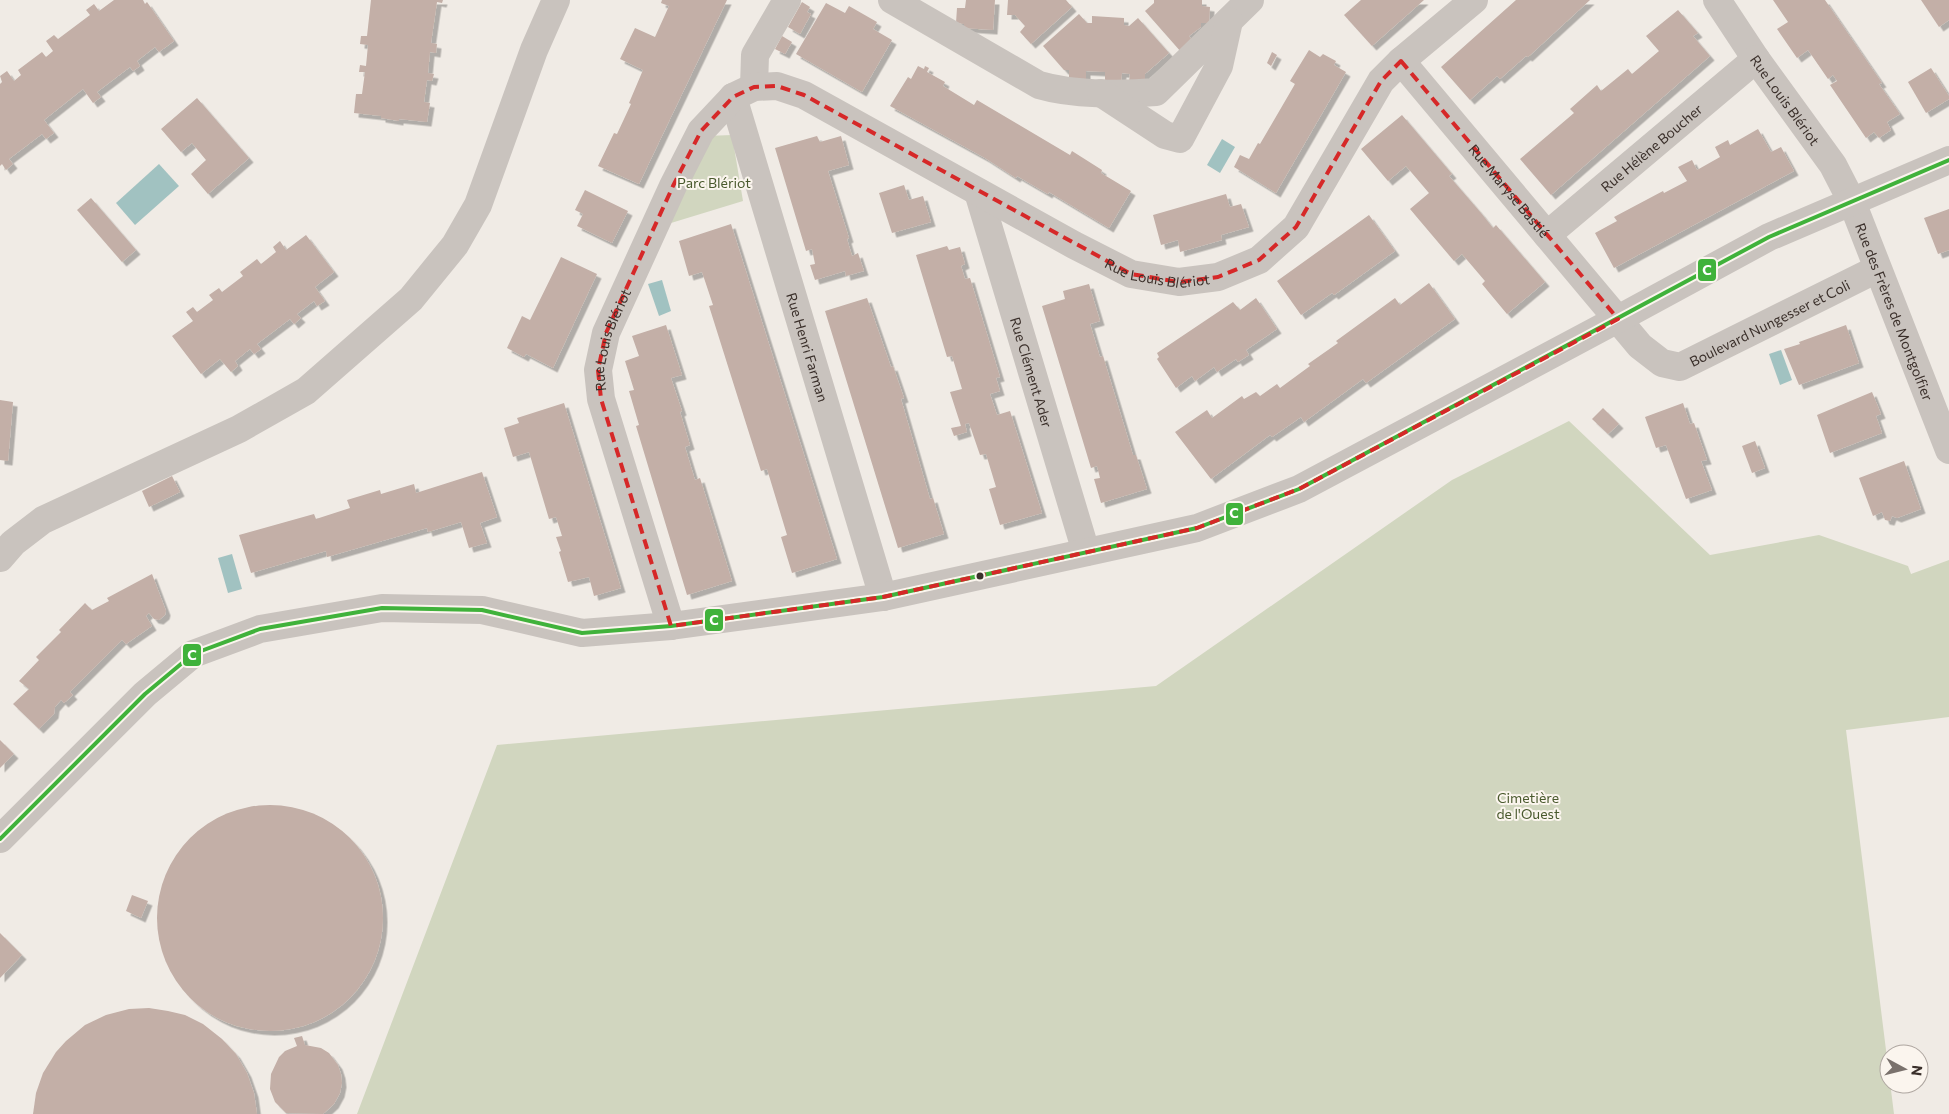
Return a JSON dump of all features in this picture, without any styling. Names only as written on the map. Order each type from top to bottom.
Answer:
[{"type":"street","points":[[0,558],[13,543],[43,520],[239,429],[306,391],[411,298],[455,245],[478,205],[534,50],[556,0]]},
{"type":"street","points":[[743,92],[756,56],[787,0]]},
{"type":"street","points":[[892,0],[1039,85],[1058,90],[1136,94],[1156,92],[1250,0]]},
{"type":"street","name":"Rue Louis Blériot","points":[[672,626],[601,399],[598,370],[606,333],[673,186],[701,131],[743,92],[777,86],[804,95],[978,192],[1131,274],[1180,282],[1218,277],[1259,260],[1296,227],[1382,81],[1401,61],[1474,0]]},
{"type":"street","name":"Rue Louis Blériot","points":[[1717,0],[1756,60],[1833,166],[1852,202]]},
{"type":"street","points":[[1101,92],[1164,135],[1180,139],[1219,66],[1229,21]]},
{"type":"street","name":"Rue Hélène Boucher","points":[[1547,235],[1756,60]]},
{"type":"street","name":"Rue Maryse Bastié","points":[[1401,61],[1618,319]]},
{"type":"street","name":"Rue Henri Farman","points":[[743,92],[883,597]]},
{"type":"street","points":[[0,839],[145,694],[193,654],[260,629],[382,608],[482,610],[582,632],[672,626],[883,597],[1197,528],[1299,489],[1769,237],[1949,160]]},
{"type":"street","name":"Rue Clément Ader","points":[[978,192],[1086,552]]},
{"type":"street","name":"Rue des Frères de Montgolfier","points":[[1852,202],[1876,269],[1949,450]]},
{"type":"street","name":"Boulevard Nungesser et Coli","points":[[1618,319],[1640,346],[1655,358],[1662,363],[1680,367],[1876,269]]},
{"type":"highlighted area","points":[[1401,61],[1618,319],[1299,489],[1197,528],[883,597],[671,626],[601,399],[598,370],[606,333],[673,186],[701,131],[733,97],[754,87],[777,86],[804,95],[1131,274],[1179,282],[1218,277],[1259,260],[1296,227],[1381,81]]},
{"type":"green space","name":"Parc Blériot","points":[[732,135],[743,201],[671,223],[706,136]]},
{"type":"green space","name":"Cimetière de l'Ouest","points":[[1569,421],[1710,555],[1819,535],[1908,566],[1911,574],[1949,560],[1949,717],[1846,730],[1885,1044],[1879,1044],[1879,1094],[1892,1094],[1894,1114],[357,1114],[497,745],[1156,686],[1452,480]]},
{"type":"water","points":[[1222,139],[1235,147],[1220,173],[1207,165]]},
{"type":"water","points":[[159,164],[179,186],[135,225],[116,203]]},
{"type":"water","points":[[662,280],[671,311],[659,316],[648,284]]},
{"type":"water","points":[[1781,350],[1792,380],[1780,385],[1769,354]]},
{"type":"water","points":[[232,554],[242,589],[228,593],[218,558]]},
{"type":"building","points":[[114,0],[143,0],[145,4],[147,2],[174,41],[159,52],[155,47],[137,61],[140,66],[133,71],[130,67],[97,92],[101,97],[93,103],[83,89],[44,120],[54,133],[46,139],[42,134],[9,159],[13,164],[6,170],[2,164],[0,166],[0,84],[2,82],[0,76],[7,71],[14,81],[21,75],[18,70],[42,52],[46,57],[53,51],[46,41],[54,35],[58,39],[90,15],[86,10],[94,4],[99,11]]},
{"type":"building","points":[[371,0],[443,0],[442,3],[437,2],[431,43],[437,44],[436,53],[430,52],[428,73],[434,74],[432,81],[427,80],[424,102],[430,103],[427,122],[399,119],[399,121],[381,118],[381,116],[354,113],[356,94],[362,94],[365,72],[359,72],[360,65],[366,66],[368,45],[360,44],[361,36],[367,36]]},
{"type":"building","points":[[662,0],[727,0],[639,184],[598,166],[614,133],[617,134],[631,104],[629,103],[643,70],[620,59],[635,28],[655,37],[669,6],[661,3]]},
{"type":"building","points":[[966,0],[995,0],[993,30],[964,28],[964,24],[956,23],[957,8],[965,8]]},
{"type":"building","points":[[1008,0],[1066,0],[1072,7],[1031,44],[1020,32],[1025,26],[1015,15],[1007,15]]},
{"type":"building","points":[[1154,0],[1202,0],[1202,6],[1210,7],[1209,23],[1201,23],[1201,27],[1189,36],[1194,43],[1182,53],[1145,11],[1154,3]]},
{"type":"building","points":[[1361,0],[1424,0],[1372,46],[1344,15]]},
{"type":"building","points":[[1516,0],[1590,0],[1528,57],[1526,56],[1500,79],[1497,76],[1470,100],[1441,67]]},
{"type":"building","points":[[1773,0],[1825,0],[1882,83],[1879,84],[1900,114],[1887,122],[1891,130],[1879,138],[1874,132],[1866,138],[1830,85],[1837,81],[1833,75],[1828,79],[1808,50],[1797,58],[1777,29],[1788,22]]},
{"type":"building","points":[[1921,0],[1949,0],[1949,20],[1939,27]]},
{"type":"building","points":[[802,2],[810,7],[807,12],[811,14],[800,34],[788,27]]},
{"type":"building","points":[[826,3],[845,13],[849,6],[877,22],[873,29],[892,40],[862,92],[796,54]]},
{"type":"building","points":[[1678,10],[1698,33],[1693,36],[1710,56],[1551,195],[1520,159],[1574,113],[1570,109],[1597,85],[1601,91],[1628,69],[1632,74],[1659,51],[1646,36]]},
{"type":"building","points":[[1079,14],[1087,23],[1092,23],[1092,16],[1124,18],[1124,25],[1129,26],[1138,18],[1169,53],[1145,74],[1145,83],[1129,82],[1130,74],[1122,73],[1121,81],[1105,80],[1105,72],[1086,71],[1086,79],[1069,78],[1069,70],[1064,70],[1043,46]]},
{"type":"building","points":[[782,36],[792,42],[785,54],[775,49]]},
{"type":"building","points":[[1309,50],[1320,57],[1323,54],[1336,61],[1334,65],[1346,72],[1276,193],[1234,167],[1240,155],[1249,159],[1258,143],[1260,144],[1295,84],[1290,81]]},
{"type":"building","points":[[1272,52],[1277,55],[1271,66],[1267,63]]},
{"type":"building","points":[[918,66],[924,69],[925,66],[929,68],[927,72],[945,82],[943,86],[974,105],[977,100],[1070,155],[1072,151],[1102,170],[1101,173],[1131,191],[1109,228],[1049,192],[1048,194],[1017,176],[1016,178],[985,158],[890,106],[908,77],[911,79]]},
{"type":"building","points":[[1931,68],[1949,96],[1949,99],[1926,113],[1908,82]]},
{"type":"building","points":[[197,98],[249,158],[208,194],[191,174],[206,160],[192,143],[181,152],[161,129]]},
{"type":"building","points":[[1402,115],[1452,174],[1449,176],[1493,228],[1496,225],[1545,282],[1507,314],[1482,284],[1485,281],[1462,254],[1454,261],[1410,209],[1429,193],[1406,166],[1388,181],[1361,149]]},
{"type":"building","points":[[1758,129],[1771,152],[1781,147],[1794,171],[1614,268],[1595,233],[1617,221],[1614,217],[1663,191],[1664,193],[1687,181],[1678,167],[1692,160],[1697,170],[1720,157],[1715,147],[1728,140],[1730,145]]},
{"type":"building","points":[[817,136],[820,142],[841,136],[849,165],[828,171],[849,238],[847,239],[852,256],[858,253],[864,271],[846,276],[845,271],[815,280],[810,265],[815,264],[812,249],[806,251],[775,148]]},
{"type":"building","points":[[904,185],[909,200],[923,196],[931,222],[892,233],[879,193]]},
{"type":"building","points":[[585,190],[628,211],[612,243],[577,226],[583,214],[575,210]]},
{"type":"building","points":[[1226,194],[1230,207],[1241,204],[1249,227],[1221,235],[1222,240],[1180,252],[1178,240],[1161,245],[1153,215]]},
{"type":"building","points":[[91,198],[136,250],[122,262],[77,210]]},
{"type":"building","points":[[1949,209],[1949,250],[1938,254],[1924,218]]},
{"type":"building","points":[[1369,215],[1395,251],[1334,295],[1332,293],[1301,315],[1277,281]]},
{"type":"building","points":[[731,224],[837,559],[792,573],[781,537],[787,535],[767,469],[761,471],[709,306],[713,305],[702,272],[689,276],[679,241]]},
{"type":"building","points":[[306,235],[334,272],[315,287],[325,301],[317,306],[314,301],[297,314],[301,318],[294,324],[290,319],[257,344],[261,349],[254,354],[250,349],[235,361],[238,366],[231,372],[220,359],[201,374],[172,336],[193,321],[186,312],[193,307],[197,312],[213,300],[209,295],[219,288],[222,292],[243,276],[240,272],[257,259],[261,264],[276,252],[273,247],[280,241],[286,250]]},
{"type":"building","points":[[947,246],[949,250],[960,247],[965,264],[961,266],[965,279],[970,278],[1000,377],[996,378],[1000,391],[990,394],[997,415],[1010,411],[1042,513],[1000,525],[989,489],[996,487],[986,454],[980,455],[969,423],[965,424],[967,432],[954,436],[951,428],[961,426],[950,392],[962,389],[952,356],[947,357],[916,255]]},
{"type":"building","points":[[561,257],[597,274],[553,368],[526,354],[524,357],[507,348],[522,316],[530,320]]},
{"type":"building","points":[[1429,283],[1455,319],[1366,383],[1363,379],[1304,422],[1301,417],[1272,437],[1270,435],[1211,479],[1175,432],[1207,410],[1212,418],[1242,396],[1244,399],[1256,392],[1260,396],[1277,384],[1280,388],[1310,366],[1308,364],[1338,343],[1336,341],[1395,298],[1400,305]]},
{"type":"building","points":[[1089,284],[1100,321],[1090,324],[1100,357],[1103,356],[1133,455],[1136,455],[1147,489],[1101,503],[1094,479],[1100,478],[1097,466],[1091,468],[1042,306],[1065,299],[1063,291]]},
{"type":"building","points":[[867,298],[904,398],[901,399],[930,499],[933,498],[944,534],[898,548],[825,311]]},
{"type":"building","points":[[1256,298],[1277,329],[1246,350],[1249,355],[1238,362],[1236,359],[1217,372],[1214,367],[1195,381],[1192,376],[1176,388],[1157,359],[1159,357],[1157,353],[1233,302],[1240,310]]},
{"type":"building","points":[[666,325],[682,375],[671,378],[682,411],[680,412],[690,445],[685,447],[695,480],[700,478],[732,581],[687,595],[636,426],[639,425],[629,391],[634,390],[625,361],[639,356],[632,336]]},
{"type":"building","points":[[1846,325],[1859,363],[1799,385],[1784,349]]},
{"type":"building","points":[[1872,392],[1881,414],[1876,416],[1882,433],[1830,453],[1817,415]]},
{"type":"building","points":[[0,400],[13,402],[8,461],[0,460]]},
{"type":"building","points":[[564,403],[621,588],[594,596],[589,577],[568,582],[556,537],[562,536],[556,517],[549,519],[529,452],[513,457],[504,428],[519,423],[517,418]]},
{"type":"building","points":[[1683,403],[1690,424],[1694,423],[1707,460],[1701,461],[1712,490],[1686,499],[1666,445],[1656,448],[1645,417]]},
{"type":"building","points":[[1603,408],[1619,424],[1608,434],[1592,419]]},
{"type":"building","points":[[1755,441],[1765,468],[1752,473],[1742,446]]},
{"type":"building","points":[[1904,461],[1921,509],[1897,518],[1892,516],[1890,521],[1885,520],[1882,512],[1873,516],[1859,478]]},
{"type":"building","points":[[482,472],[497,517],[480,523],[487,543],[469,548],[461,522],[428,532],[427,528],[327,557],[326,551],[251,573],[239,535],[314,514],[316,519],[350,508],[347,500],[380,490],[381,494],[414,484],[416,493]]},
{"type":"building","points":[[172,476],[180,492],[149,507],[142,491]]},
{"type":"building","points":[[152,574],[166,611],[165,615],[159,620],[154,619],[149,613],[146,616],[152,626],[126,644],[122,640],[70,692],[73,695],[64,703],[61,700],[55,707],[54,714],[39,729],[13,704],[29,689],[19,681],[39,660],[36,657],[61,632],[59,630],[85,603],[92,610],[109,601],[107,598]]},
{"type":"building","points":[[0,740],[14,754],[0,768]]},
{"type":"building","points":[[270,805],[292,807],[313,814],[333,824],[350,838],[364,855],[374,875],[381,896],[383,918],[381,940],[374,961],[364,981],[350,998],[333,1012],[313,1022],[292,1029],[270,1031],[248,1029],[227,1022],[207,1012],[190,998],[176,981],[166,961],[159,940],[157,918],[159,896],[166,875],[176,855],[190,838],[207,824],[227,814],[248,807]]},
{"type":"building","points":[[132,895],[148,901],[141,918],[126,911]]},
{"type":"building","points":[[0,933],[22,955],[0,978]]},
{"type":"building","points":[[149,1008],[185,1015],[203,1024],[222,1039],[236,1054],[247,1073],[254,1093],[257,1114],[33,1114],[36,1093],[43,1073],[56,1052],[66,1041],[85,1025],[106,1015],[129,1009]]},
{"type":"building","points":[[302,1036],[305,1045],[321,1048],[329,1053],[338,1065],[341,1074],[340,1093],[334,1104],[323,1114],[286,1113],[275,1102],[270,1089],[271,1074],[279,1057],[285,1051],[297,1046],[294,1038]]},
{"type":"transit line","name":"C","points":[[0,839],[145,694],[193,654],[260,629],[382,608],[482,610],[582,633],[671,626],[883,597],[1197,528],[1299,489],[1769,237],[1949,160]]}]
